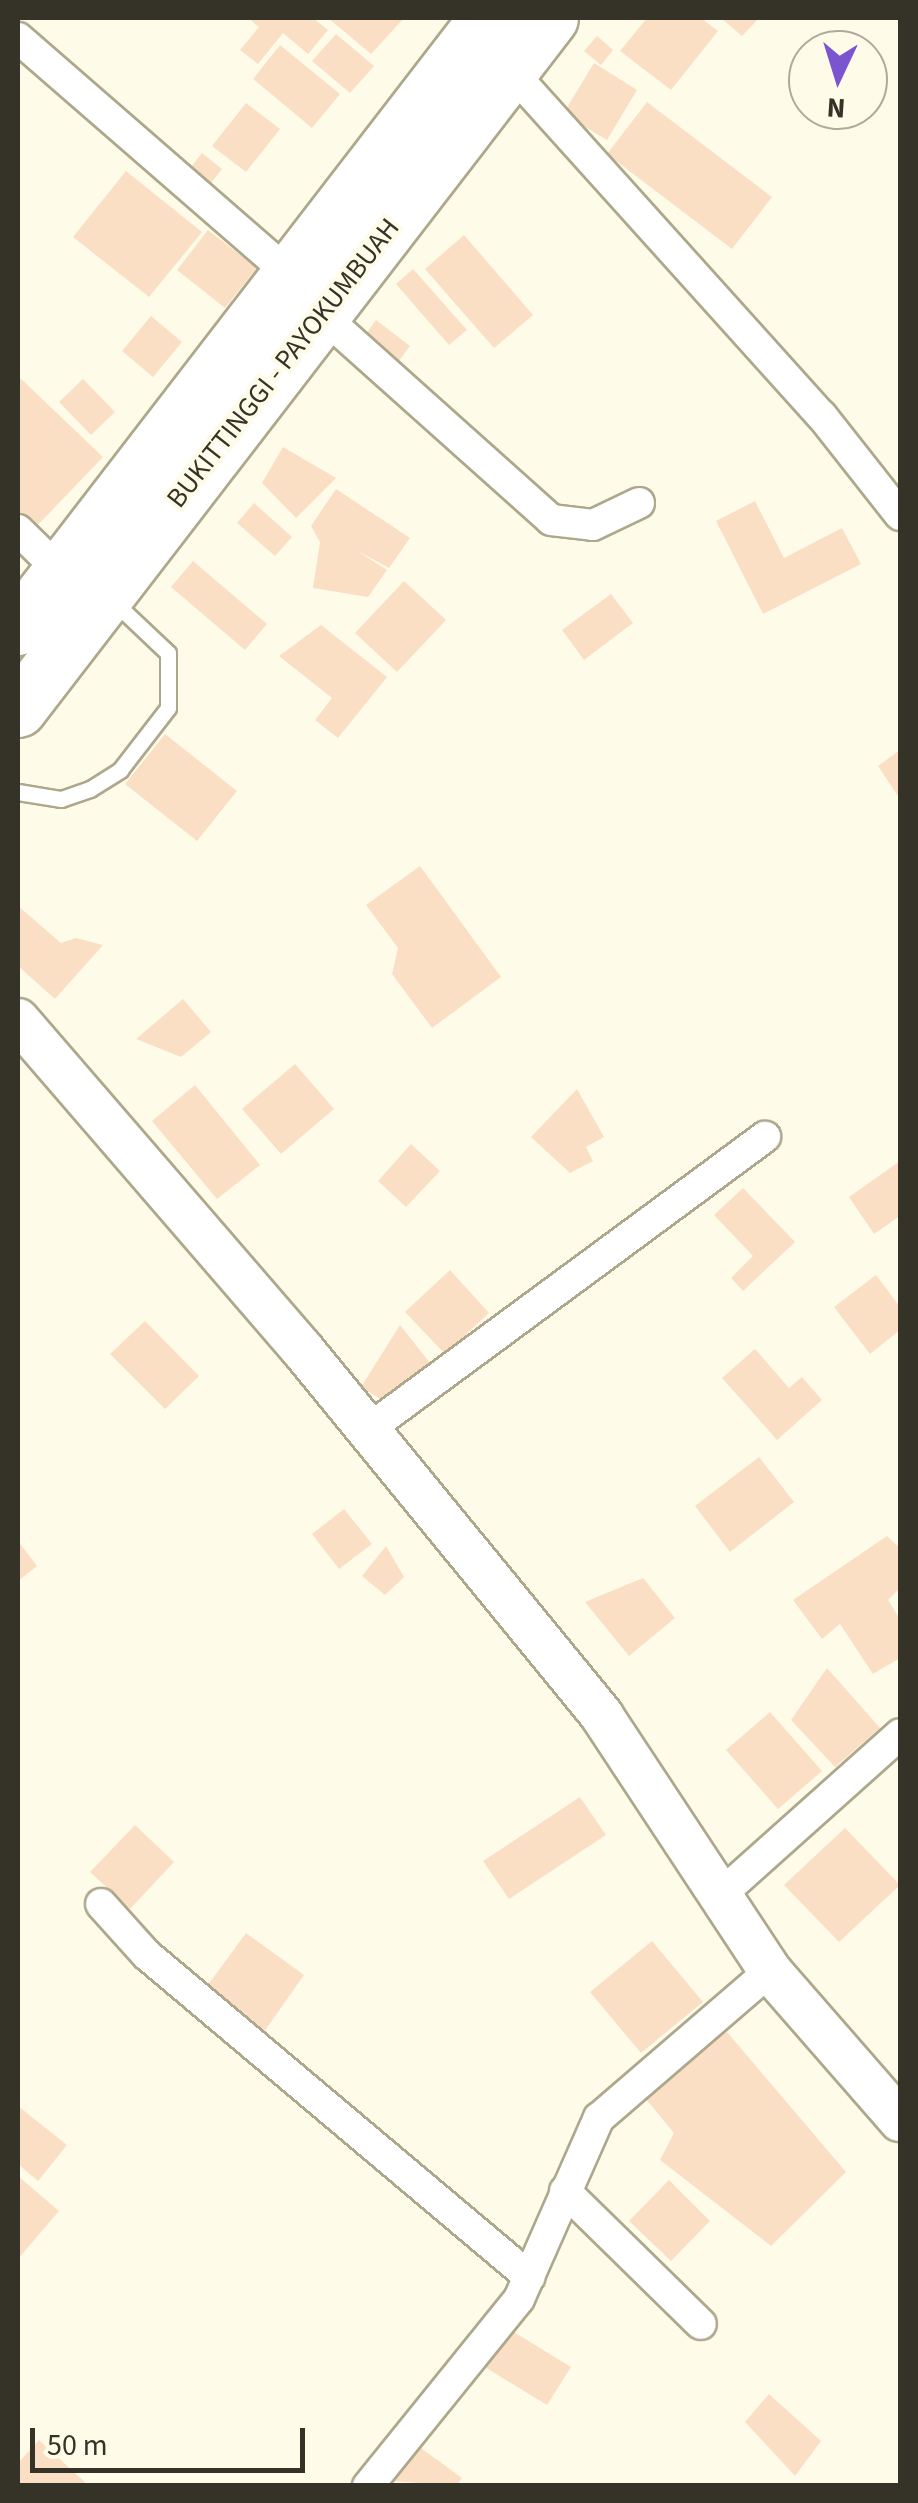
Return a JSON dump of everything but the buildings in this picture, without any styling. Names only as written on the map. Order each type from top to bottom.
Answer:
[{"type":"highway","name":"BUKITTINGGI - PAYOKUMBUAH","points":[[18,627],[82,582],[322,315],[379,198],[483,35],[550,18]]},
{"type":"highway","name":"BUKITTINGGI - PAYOKUMBUAH","points":[[18,710],[82,582],[286,271],[379,198]]},
{"type":"street","points":[[483,35],[822,416],[900,516]]},
{"type":"street","points":[[18,38],[286,271]]},
{"type":"street","points":[[322,315],[551,520],[593,525],[639,503]]},
{"type":"street","points":[[18,530],[82,582]]},
{"type":"street","points":[[18,1020],[366,1430],[602,1716],[770,1971],[900,2120]]},
{"type":"street","points":[[366,1430],[765,1137]]},
{"type":"street","points":[[718,1896],[900,1734]]},
{"type":"street","points":[[100,1904],[147,1955],[529,2277]]},
{"type":"street","points":[[369,2485],[506,2317],[529,2277],[587,2136],[615,2100],[770,1971]]},
{"type":"street","points":[[565,2191],[700,2324]]},
{"type":"lane","points":[[18,792],[61,798],[90,789],[120,770],[168,708],[168,653],[82,582]]}]
